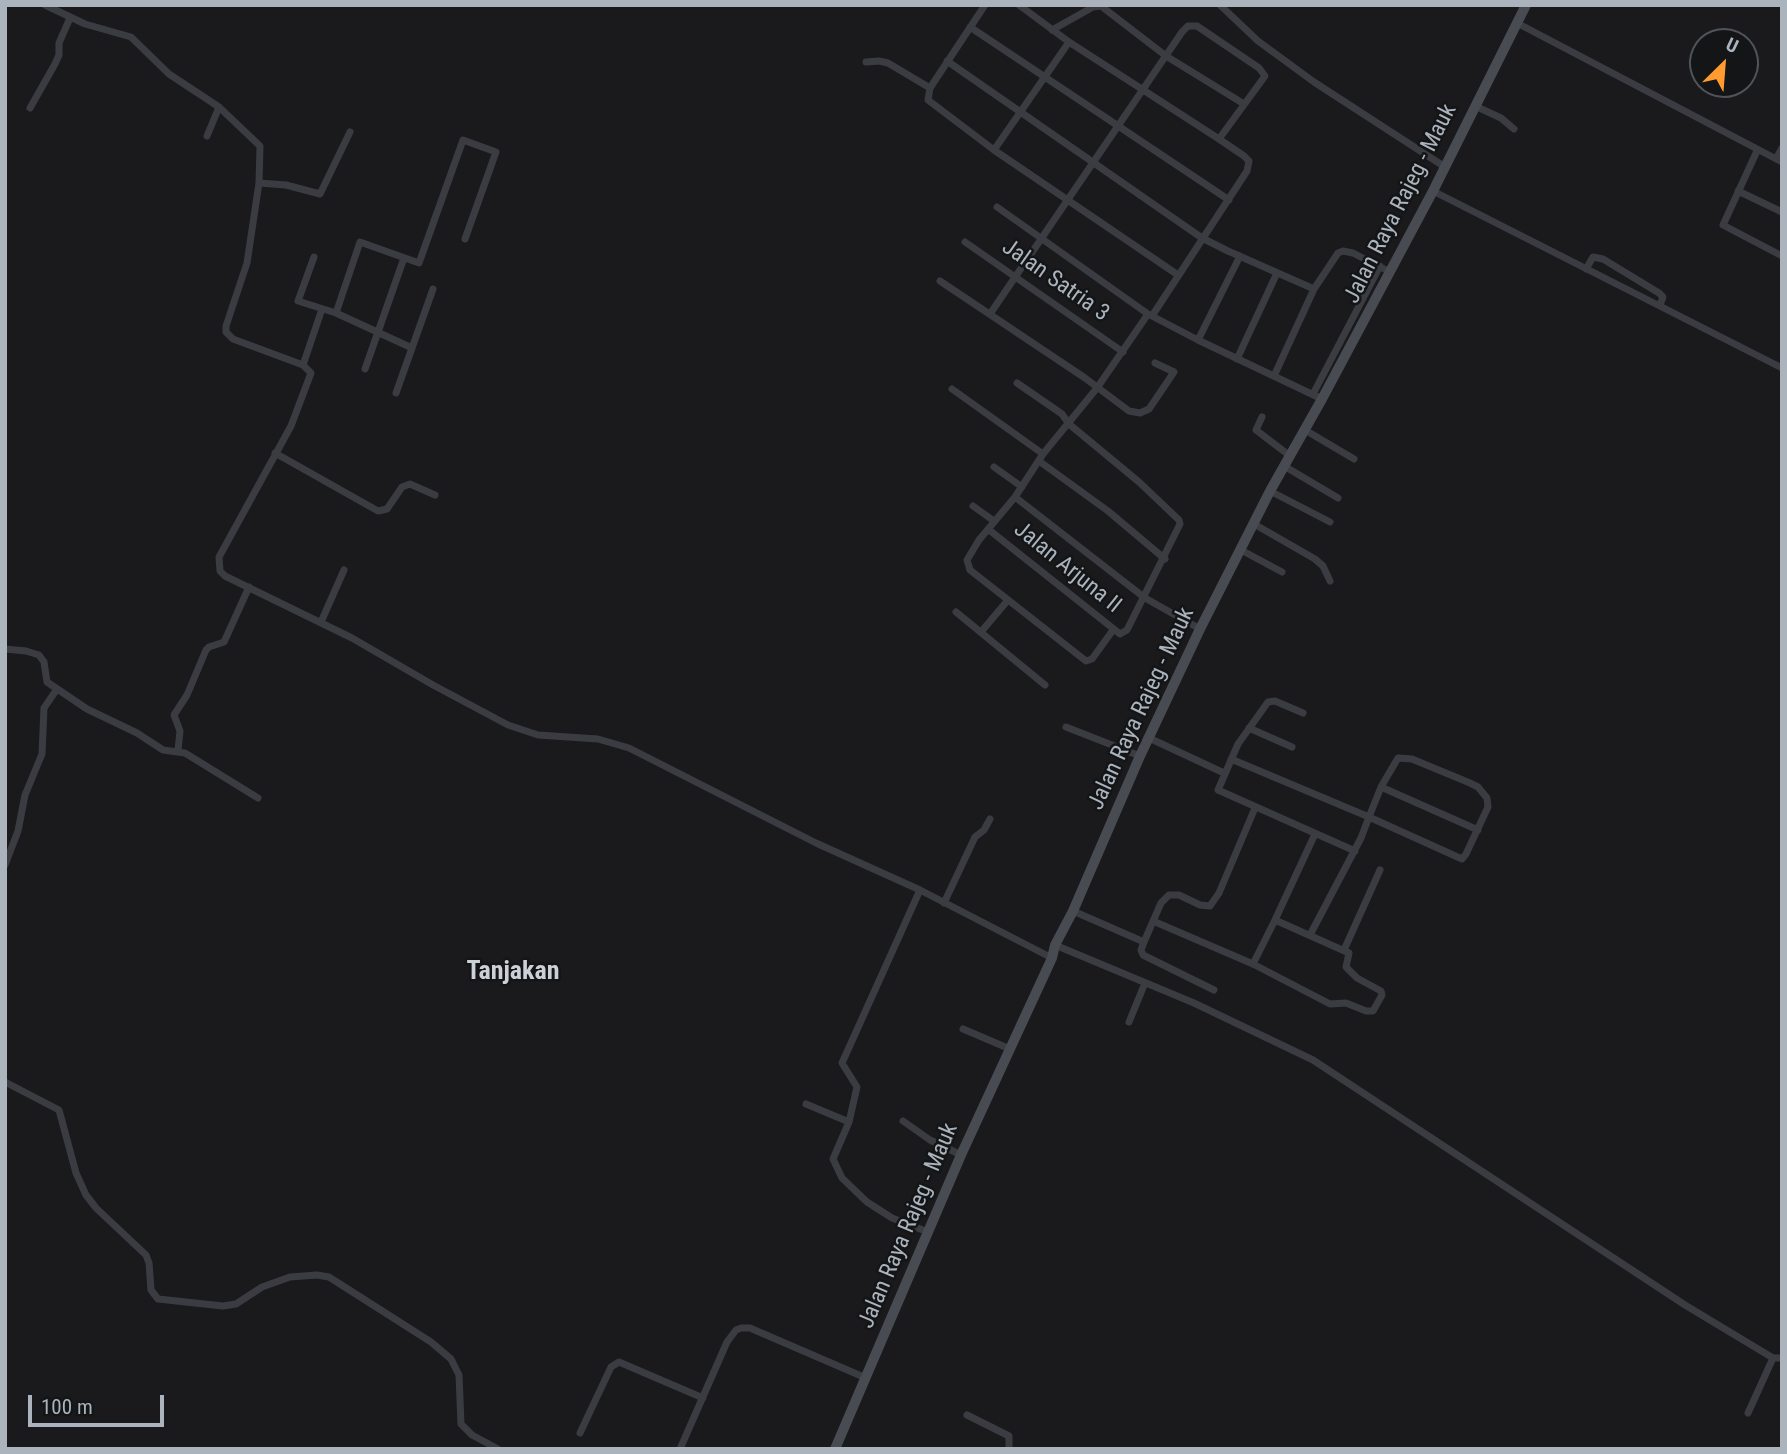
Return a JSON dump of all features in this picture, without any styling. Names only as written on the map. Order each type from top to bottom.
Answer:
[{"type":"main road","name":"Jalan Raya Rajeg - Mauk","points":[[835,1449],[961,1155],[1200,629],[1385,269],[1433,191],[1526,5]]},
{"type":"street","points":[[45,5],[70,18],[131,37],[169,74],[219,107],[260,145],[259,183],[245,274],[226,332],[233,339],[303,365],[311,376],[290,426],[219,557],[220,571],[225,576],[321,622],[508,725],[538,735],[598,739],[629,748],[816,843],[920,890],[1052,958]]},
{"type":"street","points":[[985,5],[930,88],[927,98],[994,150],[1178,275]]},
{"type":"street","points":[[1220,5],[1258,41],[1314,82],[1445,167]]},
{"type":"street","points":[[1052,30],[1093,7],[1101,6],[1166,56],[1244,104]]},
{"type":"street","points":[[1024,7],[1069,42],[1219,139],[1249,162],[1247,171],[1229,200],[1150,315],[1097,388],[1041,457],[1022,488],[970,553],[967,564],[970,570],[1086,661],[1092,659],[1113,631]]},
{"type":"street","points":[[30,108],[59,55],[59,43],[70,18]]},
{"type":"street","points":[[1517,23],[1757,151],[1779,161],[1782,148]]},
{"type":"street","points":[[990,314],[1067,198],[1188,26],[1204,29],[1264,72],[1264,80],[1219,139]]},
{"type":"street","points":[[970,27],[1229,200]]},
{"type":"street","points":[[994,150],[1069,42]]},
{"type":"street","points":[[947,61],[1202,238],[1314,289]]},
{"type":"street","points":[[866,62],[888,63],[930,88]]},
{"type":"street","points":[[1475,106],[1501,118],[1514,129]]},
{"type":"street","points":[[207,136],[219,107]]},
{"type":"street","points":[[259,183],[286,185],[320,194],[351,132]]},
{"type":"street","points":[[336,313],[360,242],[419,264],[463,140],[496,152],[466,239]]},
{"type":"street","points":[[1757,151],[1723,222],[1724,227],[1782,256]]},
{"type":"street","points":[[1433,191],[1782,368]]},
{"type":"street","points":[[1738,191],[1782,212]]},
{"type":"street","points":[[997,207],[1150,315],[1198,341],[1318,396]]},
{"type":"street","name":"Jalan Satria 3","points":[[965,242],[1123,352]]},
{"type":"street","points":[[1274,376],[1314,289],[1338,253],[1353,253],[1385,269]]},
{"type":"street","points":[[1198,341],[1240,256]]},
{"type":"street","points":[[314,257],[299,301],[336,313],[412,348]]},
{"type":"street","points":[[1586,269],[1593,257],[1609,262],[1659,293],[1662,297],[1660,305]]},
{"type":"street","points":[[365,369],[404,258]]},
{"type":"street","points":[[1237,359],[1278,273]]},
{"type":"street","points":[[940,281],[1129,411],[1145,411],[1152,405],[1174,372],[1156,363]]},
{"type":"street","points":[[396,393],[433,289]]},
{"type":"street","points":[[303,365],[322,309]]},
{"type":"street","points":[[1017,383],[1055,409],[1179,520],[1179,530],[1145,598]]},
{"type":"street","points":[[952,389],[1041,457],[1165,559]]},
{"type":"street","points":[[1262,417],[1256,430],[1287,461],[1338,498]]},
{"type":"street","points":[[1304,430],[1354,459]]},
{"type":"street","points":[[275,453],[378,511],[387,509],[402,487],[410,484],[435,495]]},
{"type":"street","points":[[994,467],[1022,488]]},
{"type":"street","points":[[1270,491],[1330,522]]},
{"type":"street","points":[[1015,497],[1145,598],[1200,629]]},
{"type":"street","points":[[973,506],[994,521]]},
{"type":"street","points":[[1254,524],[1315,559],[1323,566],[1330,582]]},
{"type":"street","name":"Jalan Arjuna II","points":[[988,529],[1113,631],[1124,633],[1145,598]]},
{"type":"street","points":[[1241,550],[1282,572]]},
{"type":"street","points":[[321,622],[344,570]]},
{"type":"street","points":[[178,750],[180,731],[174,715],[187,695],[206,650],[224,642],[248,587]]},
{"type":"street","points":[[981,632],[1008,600]]},
{"type":"street","points":[[956,612],[1045,685]]},
{"type":"street","points":[[5,649],[26,651],[39,656],[44,662],[47,682],[87,709],[137,733],[163,750],[178,750],[258,798]]},
{"type":"street","points":[[5,865],[18,831],[25,794],[42,754],[44,708],[57,689]]},
{"type":"street","points":[[1303,713],[1271,700],[1249,728],[1231,759],[1218,790],[1355,851]]},
{"type":"street","points":[[1066,727],[1140,756]]},
{"type":"street","points":[[1249,728],[1292,747]]},
{"type":"street","points":[[1149,738],[1224,774]]},
{"type":"street","points":[[1231,759],[1369,817],[1462,859],[1488,807],[1487,798],[1471,783],[1403,756],[1398,758],[1381,787],[1369,817],[1355,851],[1310,935]]},
{"type":"street","points":[[1381,787],[1478,830]]},
{"type":"street","points":[[1214,990],[1143,955],[1141,950],[1161,903],[1169,895],[1179,895],[1205,906],[1213,904],[1255,808]]},
{"type":"street","points":[[944,903],[975,837],[984,830],[989,819]]},
{"type":"street","points":[[1253,964],[1315,834]]},
{"type":"street","points":[[1344,950],[1380,870]]},
{"type":"street","points":[[920,890],[842,1063],[857,1087],[849,1122],[833,1158],[842,1178],[882,1213],[928,1232]]},
{"type":"street","points":[[1073,911],[1143,942]]},
{"type":"street","points":[[1153,921],[1253,964],[1330,1004],[1346,1003],[1373,1011],[1382,993],[1357,978],[1346,967],[1350,956],[1344,950],[1275,920]]},
{"type":"street","points":[[1055,945],[1194,1003],[1313,1060],[1628,1269],[1773,1358],[1782,1358]]},
{"type":"street","points":[[1129,1022],[1145,983]]},
{"type":"street","points":[[963,1029],[1010,1049]]},
{"type":"street","points":[[5,1082],[59,1111],[76,1173],[86,1195],[96,1208],[146,1255],[150,1286],[155,1297],[162,1301],[223,1307],[236,1304],[262,1287],[290,1277],[329,1277],[431,1342],[451,1359],[459,1375],[461,1424],[472,1435],[498,1449]]},
{"type":"street","points":[[806,1104],[849,1122]]},
{"type":"street","points":[[903,1121],[939,1145],[961,1155]]},
{"type":"street","points":[[681,1449],[727,1342],[736,1330],[741,1328],[750,1328],[866,1378]]},
{"type":"street","points":[[1748,1413],[1773,1358]]},
{"type":"street","points":[[580,1433],[611,1367],[620,1362],[703,1398]]},
{"type":"street","points":[[967,1415],[1009,1436],[1009,1449]]},
{"type":"district","name":"Tanjakan","points":[[513,972]]}]
